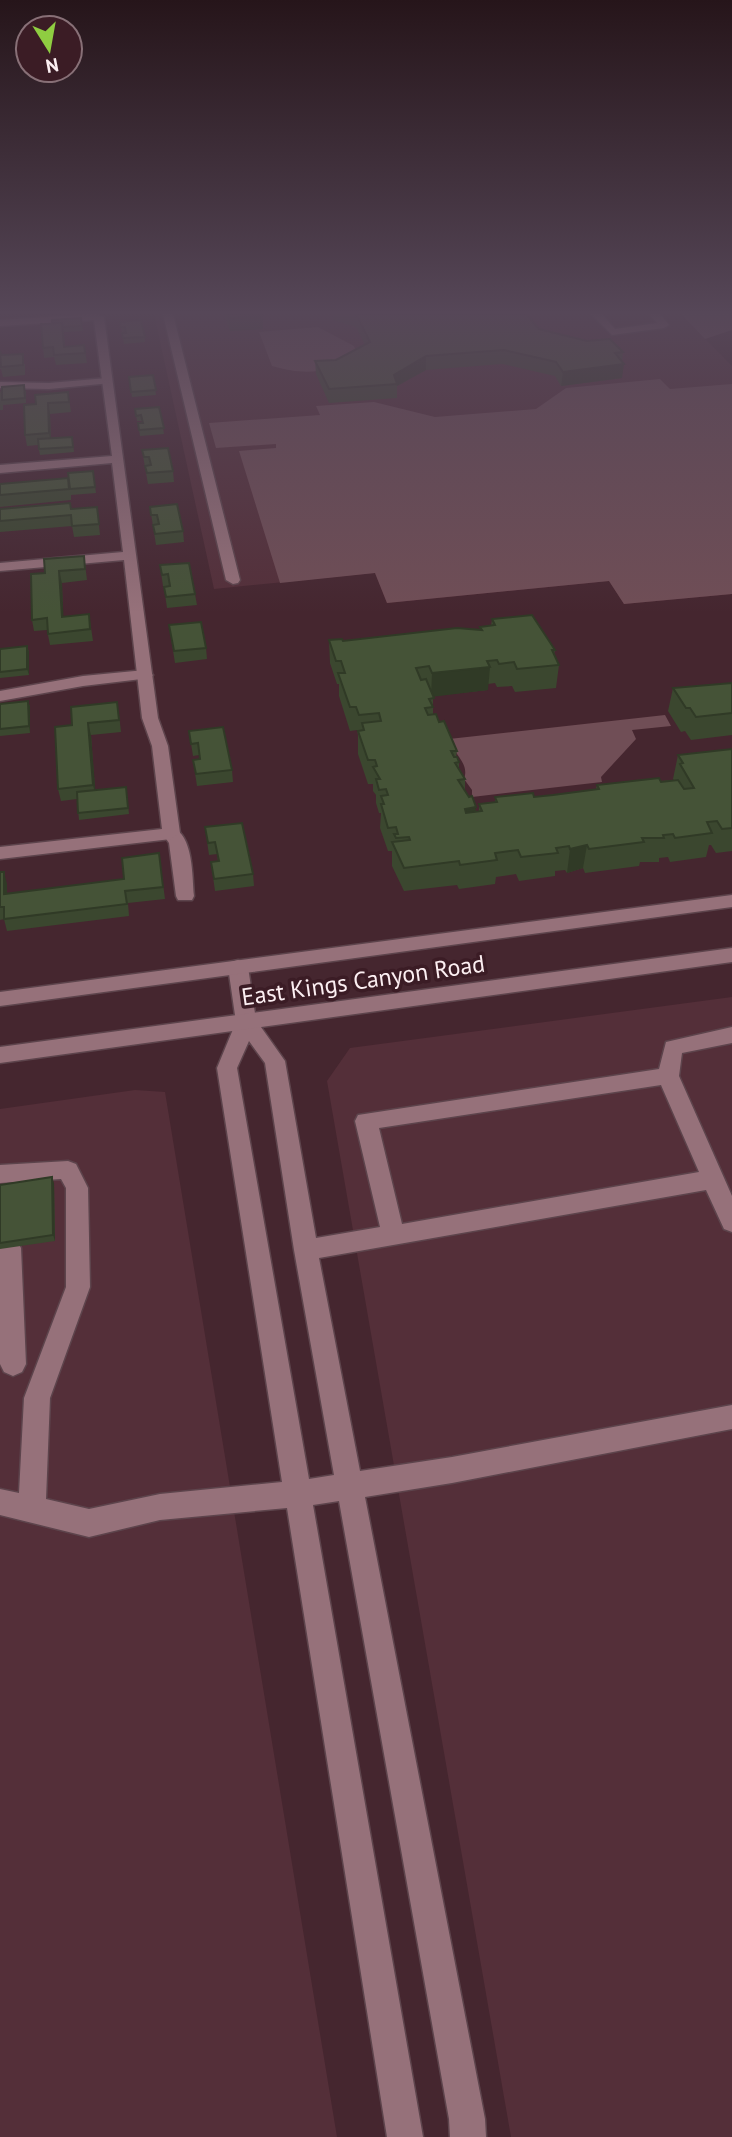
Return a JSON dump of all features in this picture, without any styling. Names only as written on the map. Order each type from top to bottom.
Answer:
[{"type":"street","points":[[112,414],[150,718],[160,746],[171,833],[178,842],[185,896]]},
{"type":"street","points":[[192,414],[233,580]]},
{"type":"street","points":[[0,469],[118,459]]},
{"type":"street","points":[[0,567],[130,555]]},
{"type":"street","points":[[0,696],[83,681],[145,675]]},
{"type":"street","points":[[0,853],[171,833]]},
{"type":"street","name":"East Kings Canyon Road","points":[[0,999],[732,901]]},
{"type":"street","name":"East Kings Canyon Road","points":[[0,1055],[732,955]]},
{"type":"street","points":[[238,967],[246,1022],[275,1061],[306,1250],[465,2105],[468,2137]]},
{"type":"street","points":[[246,1022],[227,1068],[405,2137]]},
{"type":"street","points":[[732,1035],[673,1047],[668,1076],[732,1222]]},
{"type":"street","points":[[393,1235],[366,1121],[668,1076]]},
{"type":"street","points":[[5,1179],[68,1170],[77,1188],[78,1287],[37,1398],[32,1510]]},
{"type":"street","points":[[306,1250],[714,1180]]},
{"type":"street","points":[[9,1248],[7,1363],[48,1369]]},
{"type":"street","points":[[0,1502],[89,1522],[160,1507],[349,1487],[732,1418]]},
{"type":"shaded area","points":[[176,414],[732,414],[732,594],[624,604],[609,581],[387,603],[375,573],[214,589]]},
{"type":"shaded area","points":[[319,414],[422,414],[435,417],[476,414],[732,414],[732,594],[624,604],[609,581],[387,603],[375,573],[280,583],[239,451],[276,448],[276,444],[216,448],[209,423]]},
{"type":"shaded area","points":[[665,715],[671,726],[632,730],[636,739],[601,777],[602,782],[472,797],[472,790],[464,779],[465,768],[449,739]]},
{"type":"shaded area","points":[[732,997],[732,2137],[511,2137],[327,1081],[350,1048]]},
{"type":"shaded area","points":[[135,1090],[165,1092],[337,2137],[0,2137],[0,1109]]},
{"type":"building","points":[[24,414],[48,414],[49,433],[25,435]]},
{"type":"building","points":[[136,414],[161,414],[164,428],[139,430],[138,423],[143,423],[141,415],[136,416]]},
{"type":"building","points":[[72,437],[73,447],[39,449],[38,439]]},
{"type":"building","points":[[168,448],[173,471],[147,473],[145,466],[151,465],[149,457],[144,457],[142,450]]},
{"type":"building","points":[[93,471],[95,487],[70,489],[68,473]]},
{"type":"building","points":[[68,478],[69,489],[0,495],[0,484]]},
{"type":"building","points":[[70,503],[71,509],[97,507],[99,524],[72,526],[71,515],[0,521],[0,509]]},
{"type":"building","points":[[177,504],[183,531],[155,534],[153,525],[159,524],[157,515],[151,515],[150,507]]},
{"type":"building","points":[[84,556],[85,569],[59,571],[62,617],[89,614],[90,629],[48,634],[47,618],[32,620],[31,574],[45,573],[44,559]]},
{"type":"building","points":[[189,563],[195,594],[166,597],[164,587],[170,586],[168,574],[162,575],[160,565]]},
{"type":"building","points":[[532,615],[555,650],[552,650],[559,665],[517,669],[514,662],[499,664],[497,660],[487,661],[490,667],[432,673],[429,666],[416,668],[421,680],[426,679],[434,698],[429,699],[433,707],[425,708],[428,715],[436,714],[439,722],[444,721],[457,751],[451,751],[454,757],[457,757],[459,762],[455,763],[465,779],[458,780],[469,797],[472,796],[476,807],[465,809],[466,813],[482,811],[479,804],[497,802],[495,797],[533,793],[534,797],[553,795],[599,789],[597,785],[659,778],[661,782],[678,780],[684,789],[694,788],[680,764],[683,763],[678,755],[732,749],[732,828],[722,829],[717,821],[707,822],[712,833],[675,838],[673,834],[663,835],[664,838],[642,838],[644,842],[589,849],[587,845],[570,849],[569,846],[556,848],[558,853],[521,857],[518,850],[495,853],[497,860],[460,865],[459,861],[404,868],[392,842],[410,840],[409,837],[396,838],[396,827],[388,828],[381,796],[388,795],[386,789],[379,790],[376,779],[380,779],[373,767],[377,766],[375,760],[368,760],[358,731],[364,730],[362,723],[381,721],[379,713],[359,715],[356,707],[350,707],[338,673],[345,673],[341,661],[336,661],[329,640],[343,641],[457,628],[482,630],[480,627],[495,625],[492,619]]},
{"type":"building","points":[[201,622],[206,648],[174,651],[169,625]]},
{"type":"building","points":[[27,646],[27,669],[0,672],[0,649]]},
{"type":"building","points":[[732,683],[732,713],[696,717],[690,708],[686,708],[673,688]]},
{"type":"building","points":[[28,701],[29,726],[0,729],[0,704]]},
{"type":"building","points":[[117,702],[119,720],[88,723],[93,785],[58,789],[55,727],[72,725],[71,707]]},
{"type":"building","points":[[223,727],[232,770],[196,774],[193,760],[200,759],[198,743],[191,744],[189,731]]},
{"type":"building","points":[[126,787],[128,808],[78,813],[77,792]]},
{"type":"building","points":[[242,823],[253,874],[214,879],[211,862],[219,861],[215,842],[208,843],[205,827]]},
{"type":"building","points":[[159,853],[163,887],[125,891],[127,904],[4,919],[4,907],[0,907],[0,872],[4,872],[4,894],[124,879],[122,858]]},
{"type":"building","points":[[52,1177],[53,1235],[0,1243],[0,1185]]}]
